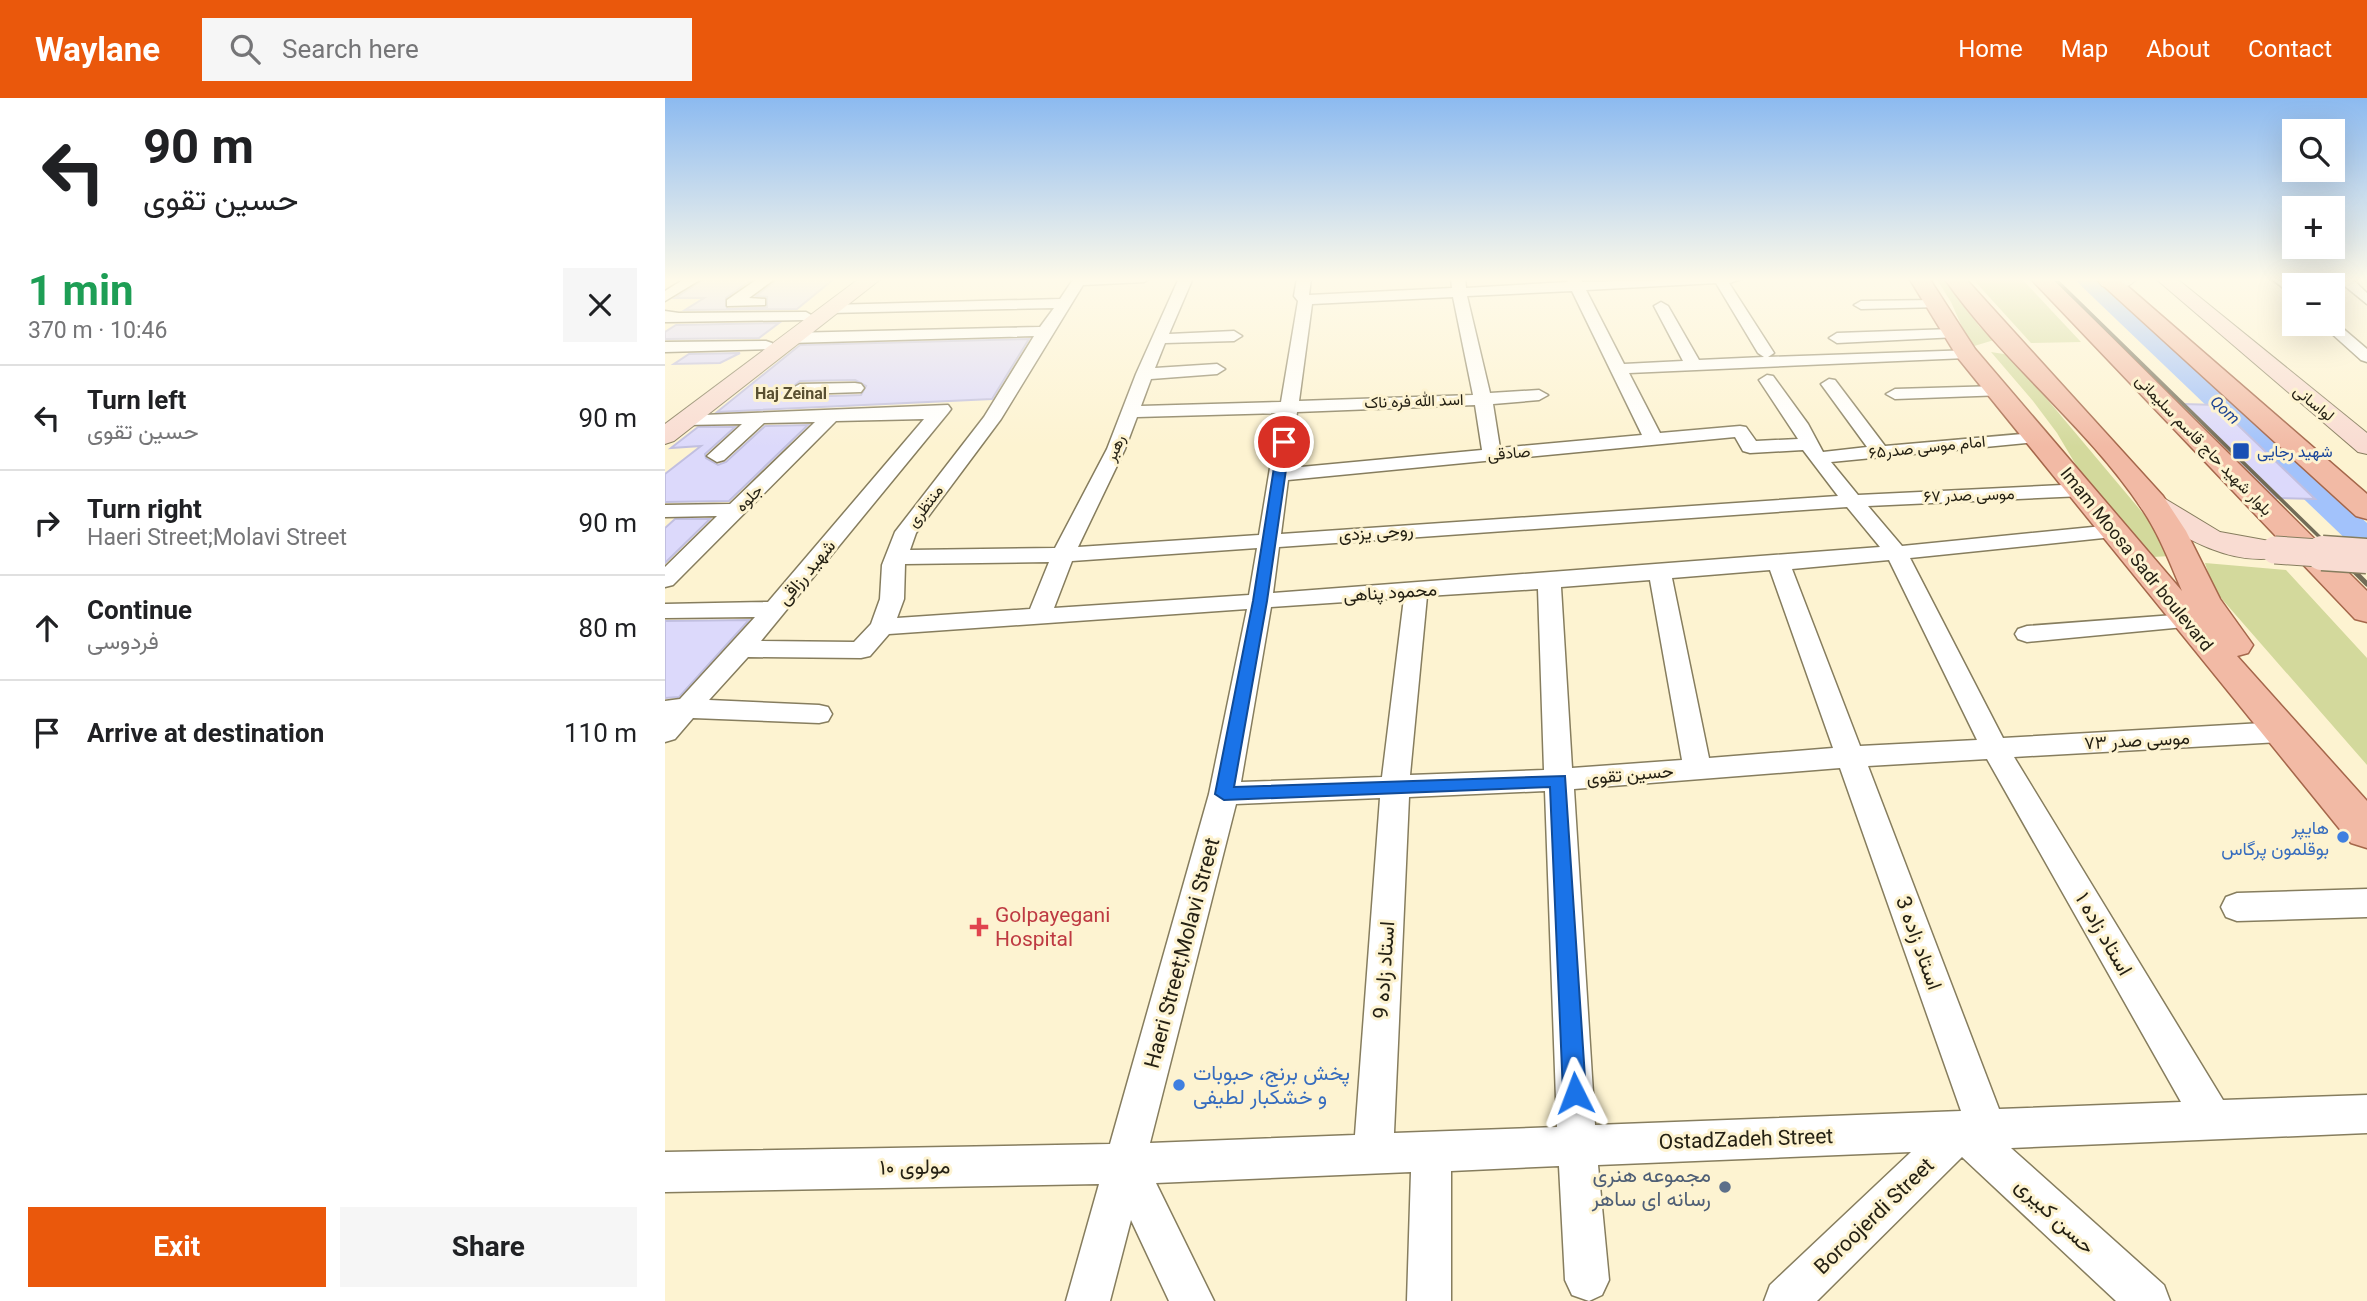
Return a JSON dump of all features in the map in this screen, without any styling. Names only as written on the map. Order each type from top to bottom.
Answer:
[{"type":"main road","points":[[665,436],[675,420],[782,334]]},
{"type":"main road","points":[[675,420],[794,334]]},
{"type":"main road","name":"Imam Moosa Sadr boulevard","points":[[1954,334],[2187,621],[2367,831]]},
{"type":"main road","name":"Imam Moosa Sadr boulevard","points":[[1998,334],[2021,353],[2153,503],[2214,615],[2249,664],[2367,797]]},
{"type":"main road","name":"بلوار شهید حاج قاسم سلیمانی","points":[[2095,334],[2367,611]]},
{"type":"main road","points":[[2170,334],[2367,510]]},
{"type":"main road","name":"لواسانی","points":[[2232,334],[2367,446]]},
{"type":"main road","points":[[1964,349],[1970,355],[1983,348],[2021,353]]},
{"type":"main road","points":[[2153,503],[2210,541],[2280,555],[2367,564]]},
{"type":"main road","points":[[2124,545],[2163,567],[2225,555],[2367,556]]},
{"type":"street","points":[[790,338],[948,334]]},
{"type":"street","points":[[1003,400],[1043,334]]},
{"type":"street","name":"رهبر","points":[[1039,615],[1063,555],[1131,412],[1162,334]]},
{"type":"street","name":"Haeri Street;Molavi Street","points":[[1088,1301],[1224,794],[1260,601],[1300,334]]},
{"type":"street","points":[[1467,334],[1483,399],[1492,455]]},
{"type":"street","points":[[1600,334],[1654,439]]},
{"type":"street","points":[[1676,334],[1694,366]]},
{"type":"street","points":[[1754,334],[1766,353]]},
{"type":"street","points":[[2343,336],[2367,357]]},
{"type":"street","points":[[1837,338],[1964,349]]},
{"type":"street","points":[[665,347],[766,346]]},
{"type":"street","points":[[1618,369],[1964,349]]},
{"type":"street","points":[[1144,374],[1217,369]]},
{"type":"street","points":[[1767,380],[1813,451],[1898,555],[1994,747]]},
{"type":"street","points":[[1829,384],[1879,451]]},
{"type":"street","points":[[800,389],[855,388]]},
{"type":"street","points":[[791,417],[824,389]]},
{"type":"street","points":[[1895,394],[1999,391]]},
{"type":"street","name":"اسد الله فره ناک","points":[[1131,412],[1539,395]]},
{"type":"street","name":"منتظری","points":[[882,627],[893,599],[896,557],[906,532],[992,419],[1003,400]]},
{"type":"street","name":"شهید رزاقی","points":[[665,732],[676,708],[741,649],[940,411],[831,416]]},
{"type":"street","points":[[675,420],[831,416]]},
{"type":"street","name":"جلوه","points":[[665,580],[831,416]]},
{"type":"street","points":[[717,456],[759,418]]},
{"type":"street","name":"صادقی","points":[[1278,475],[1740,431]]},
{"type":"street","name":"امام موسی صدر۶۵","points":[[1740,431],[1750,447],[1813,451],[1879,451],[2037,436]]},
{"type":"street","name":"موسی صدر ۶۷","points":[[1855,502],[2083,490]]},
{"type":"street","name":"روحی یزدی","points":[[896,557],[1063,555],[1268,539],[1855,502]]},
{"type":"street","points":[[679,507],[737,510]]},
{"type":"street","name":"محمود پناهی","points":[[882,627],[1549,580],[1660,575],[1898,555],[2124,545]]},
{"type":"street","name":"استاد زاده 3","points":[[1779,564],[1851,757],[1975,1130]]},
{"type":"street","points":[[1660,575],[1697,767]]},
{"type":"street","points":[[1549,580],[1577,1145],[1587,1280]]},
{"type":"street","name":"استاد زاده 9","points":[[1373,1153],[1395,787],[1416,591]]},
{"type":"street","points":[[665,611],[775,609]]},
{"type":"street","points":[[2027,634],[2187,621]]},
{"type":"street","points":[[741,649],[861,650],[882,627]]},
{"type":"street","points":[[676,708],[819,714]]},
{"type":"street","name":"موسی صدر ۷۳","points":[[1994,747],[2280,732]]},
{"type":"street","name":"حسین تقوی","points":[[1224,794],[1559,780],[1697,767],[1994,747]]},
{"type":"street","name":"استاد زاده ۱","points":[[1994,747],[2213,1121]]},
{"type":"street","points":[[2237,907],[2367,903]]},
{"type":"street","name":"OstadZadeh Street","points":[[1125,1164],[2367,1114]]},
{"type":"street","name":"Boroojerdi Street","points":[[1786,1301],[1975,1130]]},
{"type":"street","name":"حسن کبیری","points":[[1975,1130],[2148,1301]]},
{"type":"street","points":[[1429,1301],[1431,1151]]},
{"type":"street","points":[[1125,1164],[1192,1301]]},
{"type":"street","name":"مولوی ۱۰","points":[[665,1172],[1125,1164]]},
{"type":"green space","points":[[1965,334],[1988,334],[1994,340],[1971,347]]},
{"type":"green space","points":[[2023,334],[2074,334],[2081,342],[2031,343]]},
{"type":"green space","points":[[1991,352],[2010,355],[2152,524],[2170,556],[2153,557],[2143,553],[2089,487],[2057,433],[2033,401]]},
{"type":"green space","points":[[2205,563],[2286,570],[2367,658],[2367,765],[2214,590]]},
{"type":"building","points":[[665,334],[764,334],[759,338],[665,339]]},
{"type":"building","points":[[1029,339],[992,399],[717,412],[800,345]],"holes":[[[855,380],[866,386],[861,395],[800,397],[789,390],[800,381]]]},
{"type":"building","points":[[740,353],[720,363],[674,364],[689,354]]},
{"type":"building","name":"شهید رجایی","points":[[2183,404],[2217,405],[2315,499],[2277,498]]},
{"type":"building","points":[[808,425],[729,501],[665,502],[665,474],[701,446],[671,448],[698,427],[735,427],[705,454],[706,458],[718,465],[726,462],[765,426]]},
{"type":"building","points":[[675,519],[710,519],[665,563],[665,528]]},
{"type":"building","points":[[749,620],[679,697],[665,698],[665,621]]},
{"type":"waterway","name":"Qom","points":[[2144,334],[2367,541]]},
{"type":"railway","points":[[2112,334],[2338,555]]},
{"type":"railway","points":[[2338,555],[2367,584]]},
{"type":"place","name":"شهید رجایی","points":[[2241,451]]},
{"type":"place","name":"هایپر بوقلمون پرگاس","points":[[2343,837]]},
{"type":"place","name":"Golpayegani Hospital","points":[[979,927]]},
{"type":"place","name":"پخش برنج، حبوبات و خشکبار لطیفی","points":[[1179,1085]]},
{"type":"place","name":"مجموعه هنری رسانه ای ساهر","points":[[1725,1187]]},
{"type":"district","name":"Haj Zeinal","points":[[791,393]]},
{"type":"route","points":[[1284,442],[1260,601],[1224,794],[1559,780],[1575,1093]]}]
